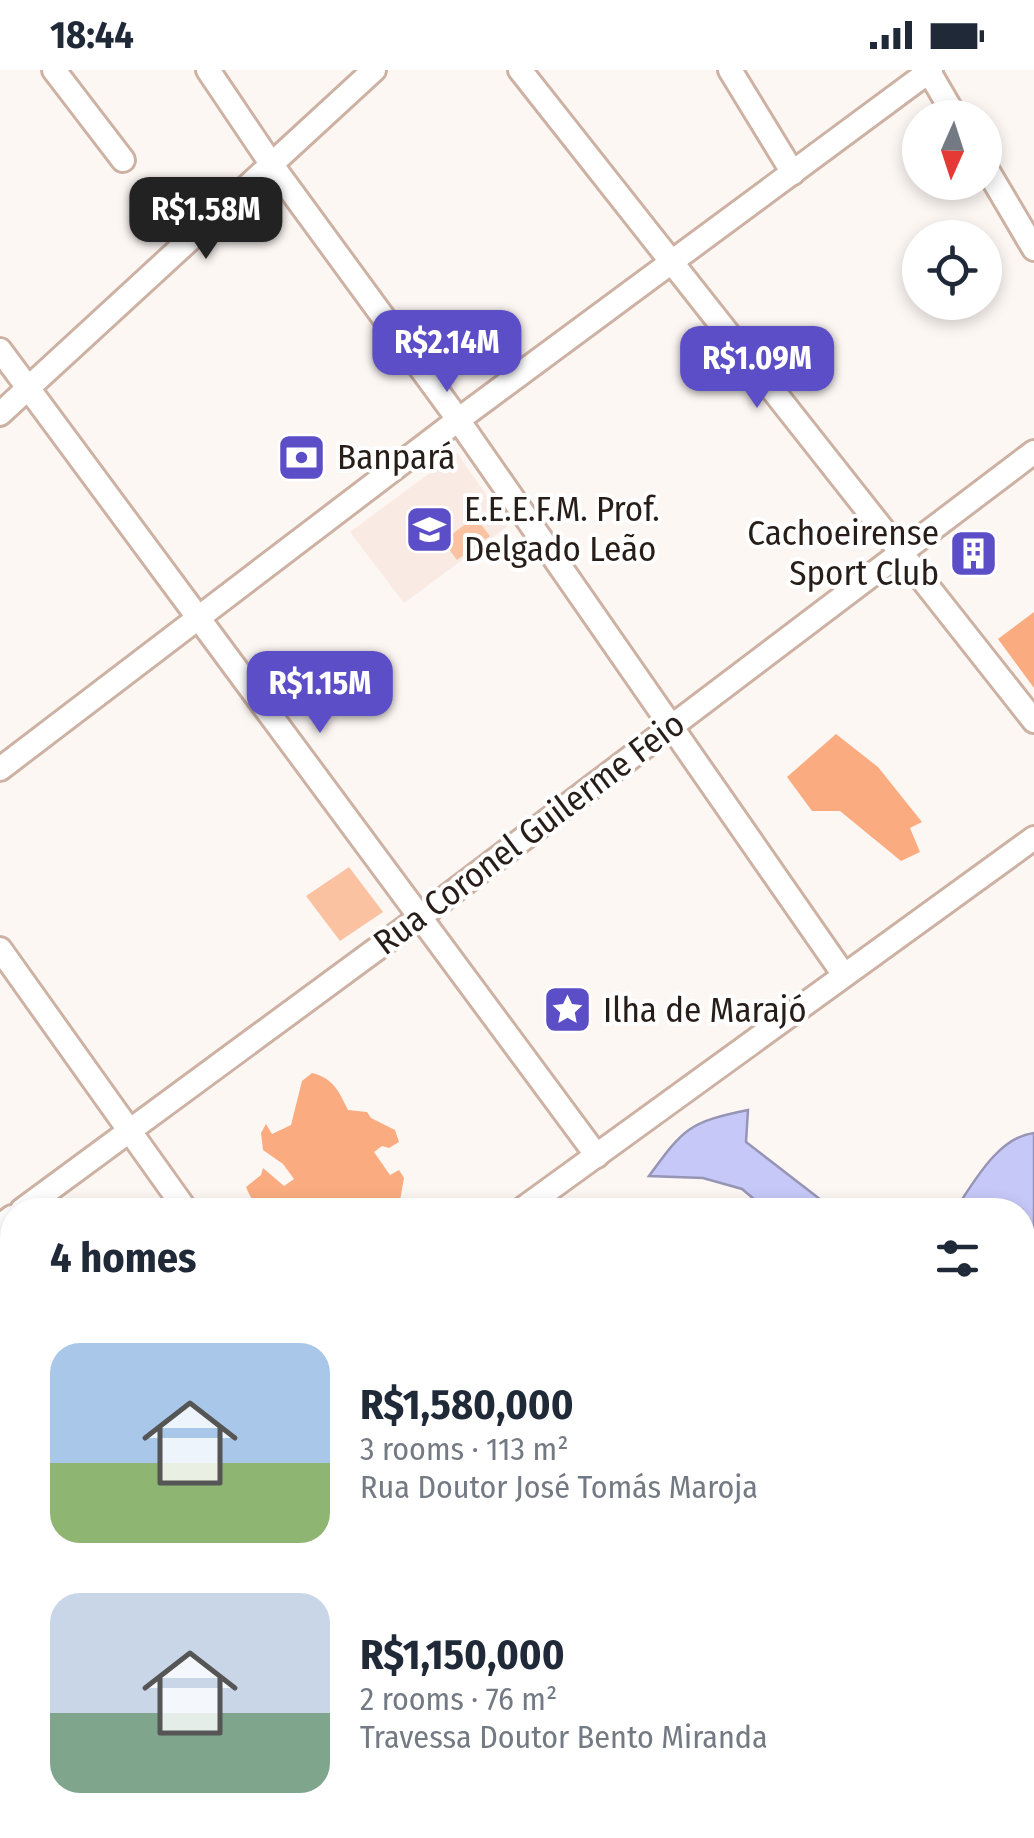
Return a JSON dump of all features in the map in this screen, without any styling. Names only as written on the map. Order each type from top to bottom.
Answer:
[{"type":"street","points":[[54,70],[123,160]]},
{"type":"street","points":[[208,70],[272,165],[458,420],[844,976]]},
{"type":"street","points":[[0,414],[374,70]]},
{"type":"street","points":[[520,70],[1034,721]]},
{"type":"street","points":[[730,70],[793,173]]},
{"type":"street","points":[[0,769],[458,420],[929,71],[946,100]]},
{"type":"street","points":[[1002,195],[1034,249]]},
{"type":"street","points":[[0,350],[598,1156]]},
{"type":"street","name":"Rua Coronel Guilerme Feio","points":[[38,1198],[420,917],[1034,452]]},
{"type":"street","points":[[538,1198],[1034,838]]},
{"type":"street","points":[[0,950],[178,1198]]},
{"type":"shaded area","name":"E.E.E.F.M. Prof. Delgado Leão","points":[[457,453],[508,526],[404,603],[350,532]]},
{"type":"shaded area","points":[[475,517],[490,536],[457,560],[443,541]]},
{"type":"shaded area","points":[[1034,612],[1034,688],[998,639]]},
{"type":"shaded area","points":[[836,734],[878,767],[922,822],[910,828],[920,852],[901,861],[840,811],[812,811],[787,777]]},
{"type":"shaded area","points":[[349,867],[383,912],[340,941],[306,896]]},
{"type":"shaded area","points":[[312,1073],[325,1078],[348,1110],[367,1112],[395,1130],[399,1142],[374,1152],[390,1175],[399,1170],[404,1178],[400,1198],[251,1198],[246,1187],[261,1175],[263,1168],[284,1186],[294,1179],[283,1164],[263,1150],[261,1133],[266,1124],[272,1134],[291,1125],[302,1081]]},
{"type":"water","points":[[748,1110],[746,1142],[818,1198],[753,1198],[742,1189],[703,1178],[649,1176],[680,1137],[713,1119]]},
{"type":"water","points":[[1034,1133],[1034,1198],[963,1198],[998,1152],[1021,1136]]},
{"type":"place","name":"Banpará","points":[[302,457]]},
{"type":"place","name":"E.E.E.F.M. Prof. Delgado Leão","points":[[429,529]]},
{"type":"place","name":"Cachoeirense Sport Club","points":[[974,553]]},
{"type":"place","name":"Ilha de Marajó","points":[[568,1010]]}]
